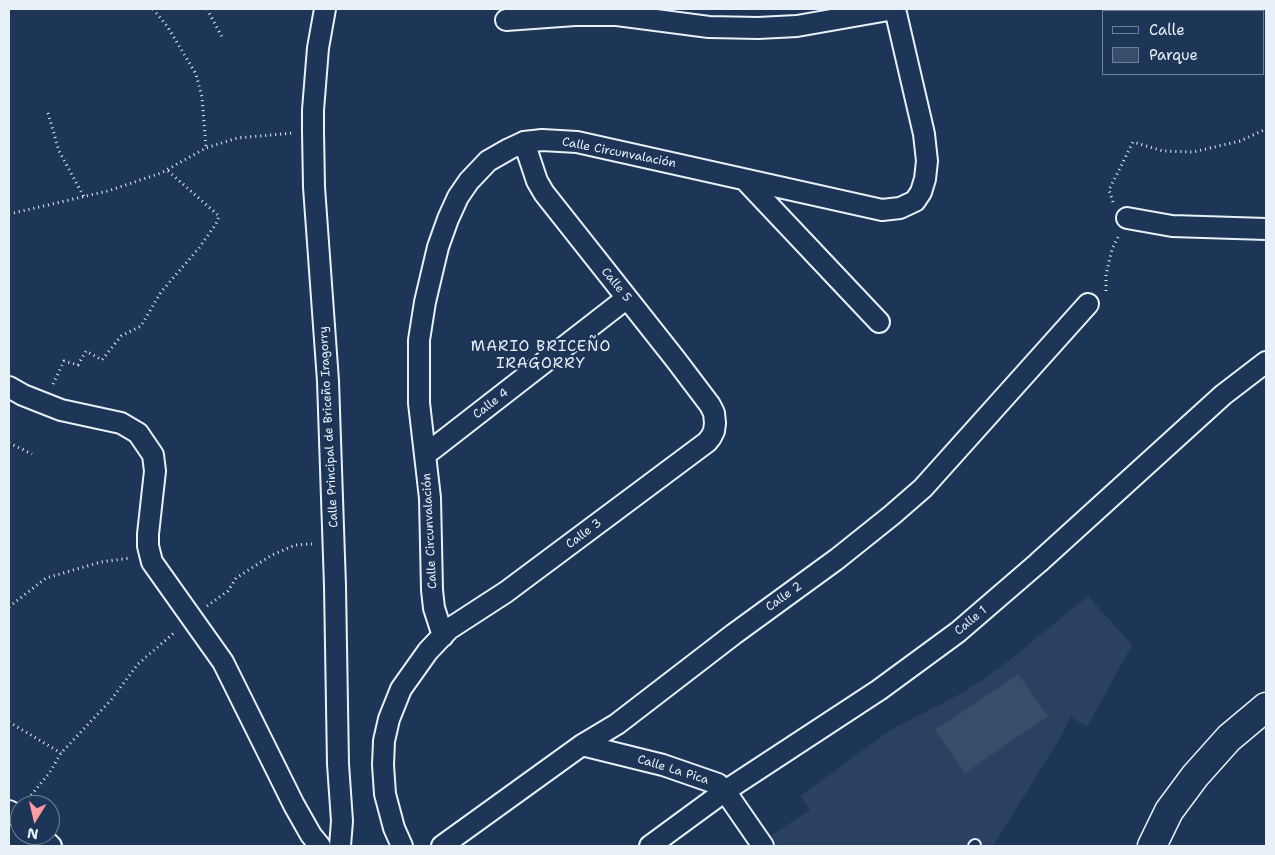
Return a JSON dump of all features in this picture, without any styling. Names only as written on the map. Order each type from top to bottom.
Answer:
[{"type":"main road","points":[[1152,846],[1169,811],[1195,776],[1229,738],[1266,707]]},
{"type":"street","name":"Calle Principal de Briceño Iragorry","points":[[325,9],[318,48],[313,110],[314,187],[328,381],[338,668],[338,764],[342,821],[340,846]]},
{"type":"street","points":[[506,20],[575,15],[617,15],[709,27],[758,28],[797,26],[894,9]]},
{"type":"street","name":"Calle Circunvalación","points":[[443,636],[434,608],[432,590],[430,498],[420,403],[419,340],[425,302],[438,248],[458,197],[469,181],[488,161],[524,142],[542,140],[577,142],[882,210],[900,208],[914,201],[921,192],[927,161],[924,134],[894,9]]},
{"type":"street","name":"Calle 5","points":[[524,142],[537,181],[544,192],[710,405],[714,413],[715,424]]},
{"type":"street","points":[[745,180],[880,322]]},
{"type":"street","points":[[1127,218],[1172,226],[1266,229]]},
{"type":"street","name":"Calle 4","points":[[425,456],[627,298]]},
{"type":"street","name":"Calle 2","points":[[442,846],[582,745],[617,724],[734,634],[837,559],[892,515],[923,488],[1088,304]]},
{"type":"street","name":"Calle 1","points":[[650,846],[725,791],[879,690],[958,632],[1038,563],[1223,395],[1266,362]]},
{"type":"street","points":[[9,387],[23,395],[61,410],[121,423],[138,432],[153,455],[155,471],[148,534],[148,546],[152,562],[193,617],[223,662],[294,805],[311,835],[320,846]]},
{"type":"street","name":"Calle 3","points":[[443,636],[449,629],[506,592],[707,442],[712,438],[715,424]]},
{"type":"street","points":[[402,846],[394,828],[385,794],[384,741],[389,719],[401,689],[428,651],[443,636]]},
{"type":"street","name":"Calle La Pica","points":[[582,745],[664,765],[718,784],[725,791],[763,846]]},
{"type":"path","points":[[153,9],[167,26],[196,74],[202,97],[206,148]]},
{"type":"path","points":[[207,9],[222,38]]},
{"type":"path","points":[[48,113],[59,151],[84,196]]},
{"type":"path","points":[[1088,304],[1106,294],[1106,275],[1112,249],[1127,218],[1115,208],[1108,190],[1133,142],[1163,151],[1193,152],[1240,141],[1266,128]]},
{"type":"path","points":[[9,214],[108,191],[166,170],[206,148],[237,138],[313,131]]},
{"type":"path","points":[[43,403],[64,361],[78,365],[86,351],[102,360],[121,336],[141,326],[161,292],[199,248],[216,224],[219,216],[166,170]]},
{"type":"path","points":[[9,443],[32,454]]},
{"type":"path","points":[[30,795],[50,772],[61,753],[111,700],[138,664],[193,617],[228,591],[236,578],[272,555],[294,544],[334,544]]},
{"type":"path","points":[[9,607],[46,578],[101,562],[150,555]]},
{"type":"path","points":[[9,722],[61,753]]},
{"type":"shaded area","points":[[1088,596],[1132,645],[1087,727],[1071,717],[1059,740],[993,846],[776,846],[770,836],[810,810],[800,796],[892,729],[962,693],[1001,667]]},
{"type":"green space","points":[[1018,674],[1048,716],[965,773],[935,730]]},
{"type":"district","name":"MARIO BRICEÑO IRAGORRY","points":[[541,356]]}]
